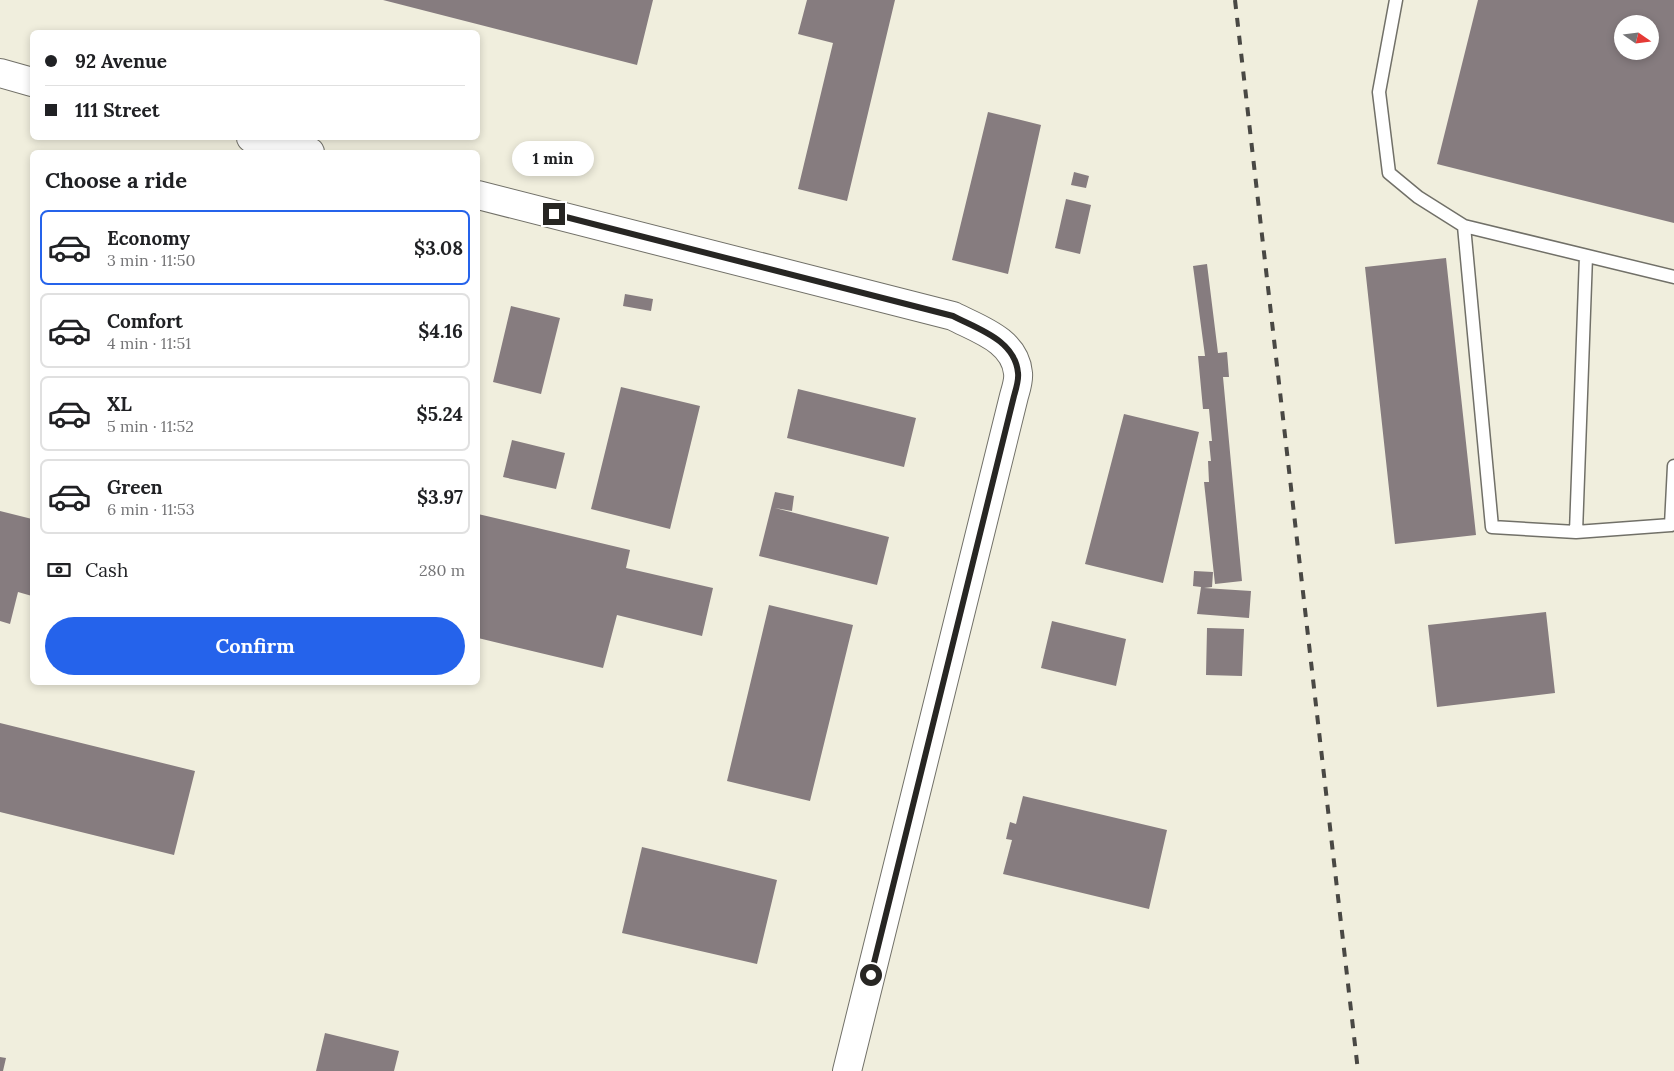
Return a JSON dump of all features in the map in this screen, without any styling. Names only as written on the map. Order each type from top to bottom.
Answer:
[{"type":"street","points":[[0,73],[30,81]]},
{"type":"street","points":[[260,140],[302,150]]},
{"type":"street","points":[[480,196],[953,316],[998,339],[1012,353],[1018,373],[1014,396],[847,1071]]},
{"type":"lane","points":[[1396,0],[1379,92],[1389,173],[1418,197],[1464,226],[1674,278]]},
{"type":"lane","points":[[1464,226],[1492,527],[1576,532],[1672,524],[1674,466]]},
{"type":"lane","points":[[1576,532],[1586,256]]},
{"type":"shaded area","points":[[0,0],[1674,0],[1674,1071],[0,1071]]},
{"type":"building","points":[[383,0],[653,0],[637,65]]},
{"type":"building","points":[[807,0],[895,0],[847,201],[798,189],[833,43],[798,34]]},
{"type":"building","points":[[1478,0],[1674,0],[1674,223],[1437,164]]},
{"type":"building","points":[[988,112],[1041,125],[1008,274],[952,260]]},
{"type":"building","points":[[1074,172],[1089,176],[1086,188],[1071,185]]},
{"type":"building","points":[[1066,199],[1091,205],[1080,254],[1055,248]]},
{"type":"building","points":[[1446,258],[1476,535],[1395,544],[1365,267]]},
{"type":"building","points":[[1207,264],[1218,353],[1227,352],[1229,377],[1223,377],[1242,581],[1215,584],[1204,482],[1209,482],[1208,461],[1211,461],[1209,441],[1212,441],[1209,409],[1203,409],[1198,356],[1205,356],[1193,266]]},
{"type":"building","points":[[625,294],[653,299],[651,311],[623,306]]},
{"type":"building","points":[[511,306],[560,318],[541,394],[493,382]]},
{"type":"building","points":[[621,387],[700,406],[670,529],[591,509]]},
{"type":"building","points":[[798,389],[916,418],[904,467],[787,438]]},
{"type":"building","points":[[1124,414],[1199,432],[1163,583],[1085,564]]},
{"type":"building","points":[[512,440],[565,453],[556,489],[503,477]]},
{"type":"building","points":[[775,492],[794,496],[792,511],[775,508],[889,537],[877,585],[759,556]]},
{"type":"building","points":[[0,511],[30,518],[30,595],[18,592],[10,624],[0,621]]},
{"type":"building","points":[[480,514],[630,550],[626,568],[713,588],[702,636],[617,615],[603,668],[480,638]]},
{"type":"building","points":[[1194,571],[1213,572],[1212,587],[1204,588],[1251,591],[1249,618],[1197,614],[1201,587],[1193,586]]},
{"type":"building","points":[[769,605],[853,625],[810,801],[727,781]]},
{"type":"building","points":[[1546,612],[1555,693],[1437,707],[1428,625]]},
{"type":"building","points":[[1052,621],[1126,639],[1116,686],[1041,668]]},
{"type":"building","points":[[1207,628],[1244,629],[1242,676],[1206,675]]},
{"type":"building","points":[[0,723],[195,771],[174,855],[0,812]]},
{"type":"building","points":[[1023,796],[1167,830],[1149,909],[1003,874],[1012,840],[1006,839],[1010,822],[1016,824]]},
{"type":"building","points":[[642,847],[777,880],[757,964],[622,933]]},
{"type":"building","points":[[325,1033],[399,1051],[394,1071],[316,1071]]},
{"type":"building","points":[[0,1057],[6,1058],[3,1071],[0,1071]]},
{"type":"railway","points":[[1235,0],[1358,1071]]},
{"type":"route","points":[[554,214],[953,316],[998,339],[1012,353],[1018,373],[1014,396],[871,975]]}]
